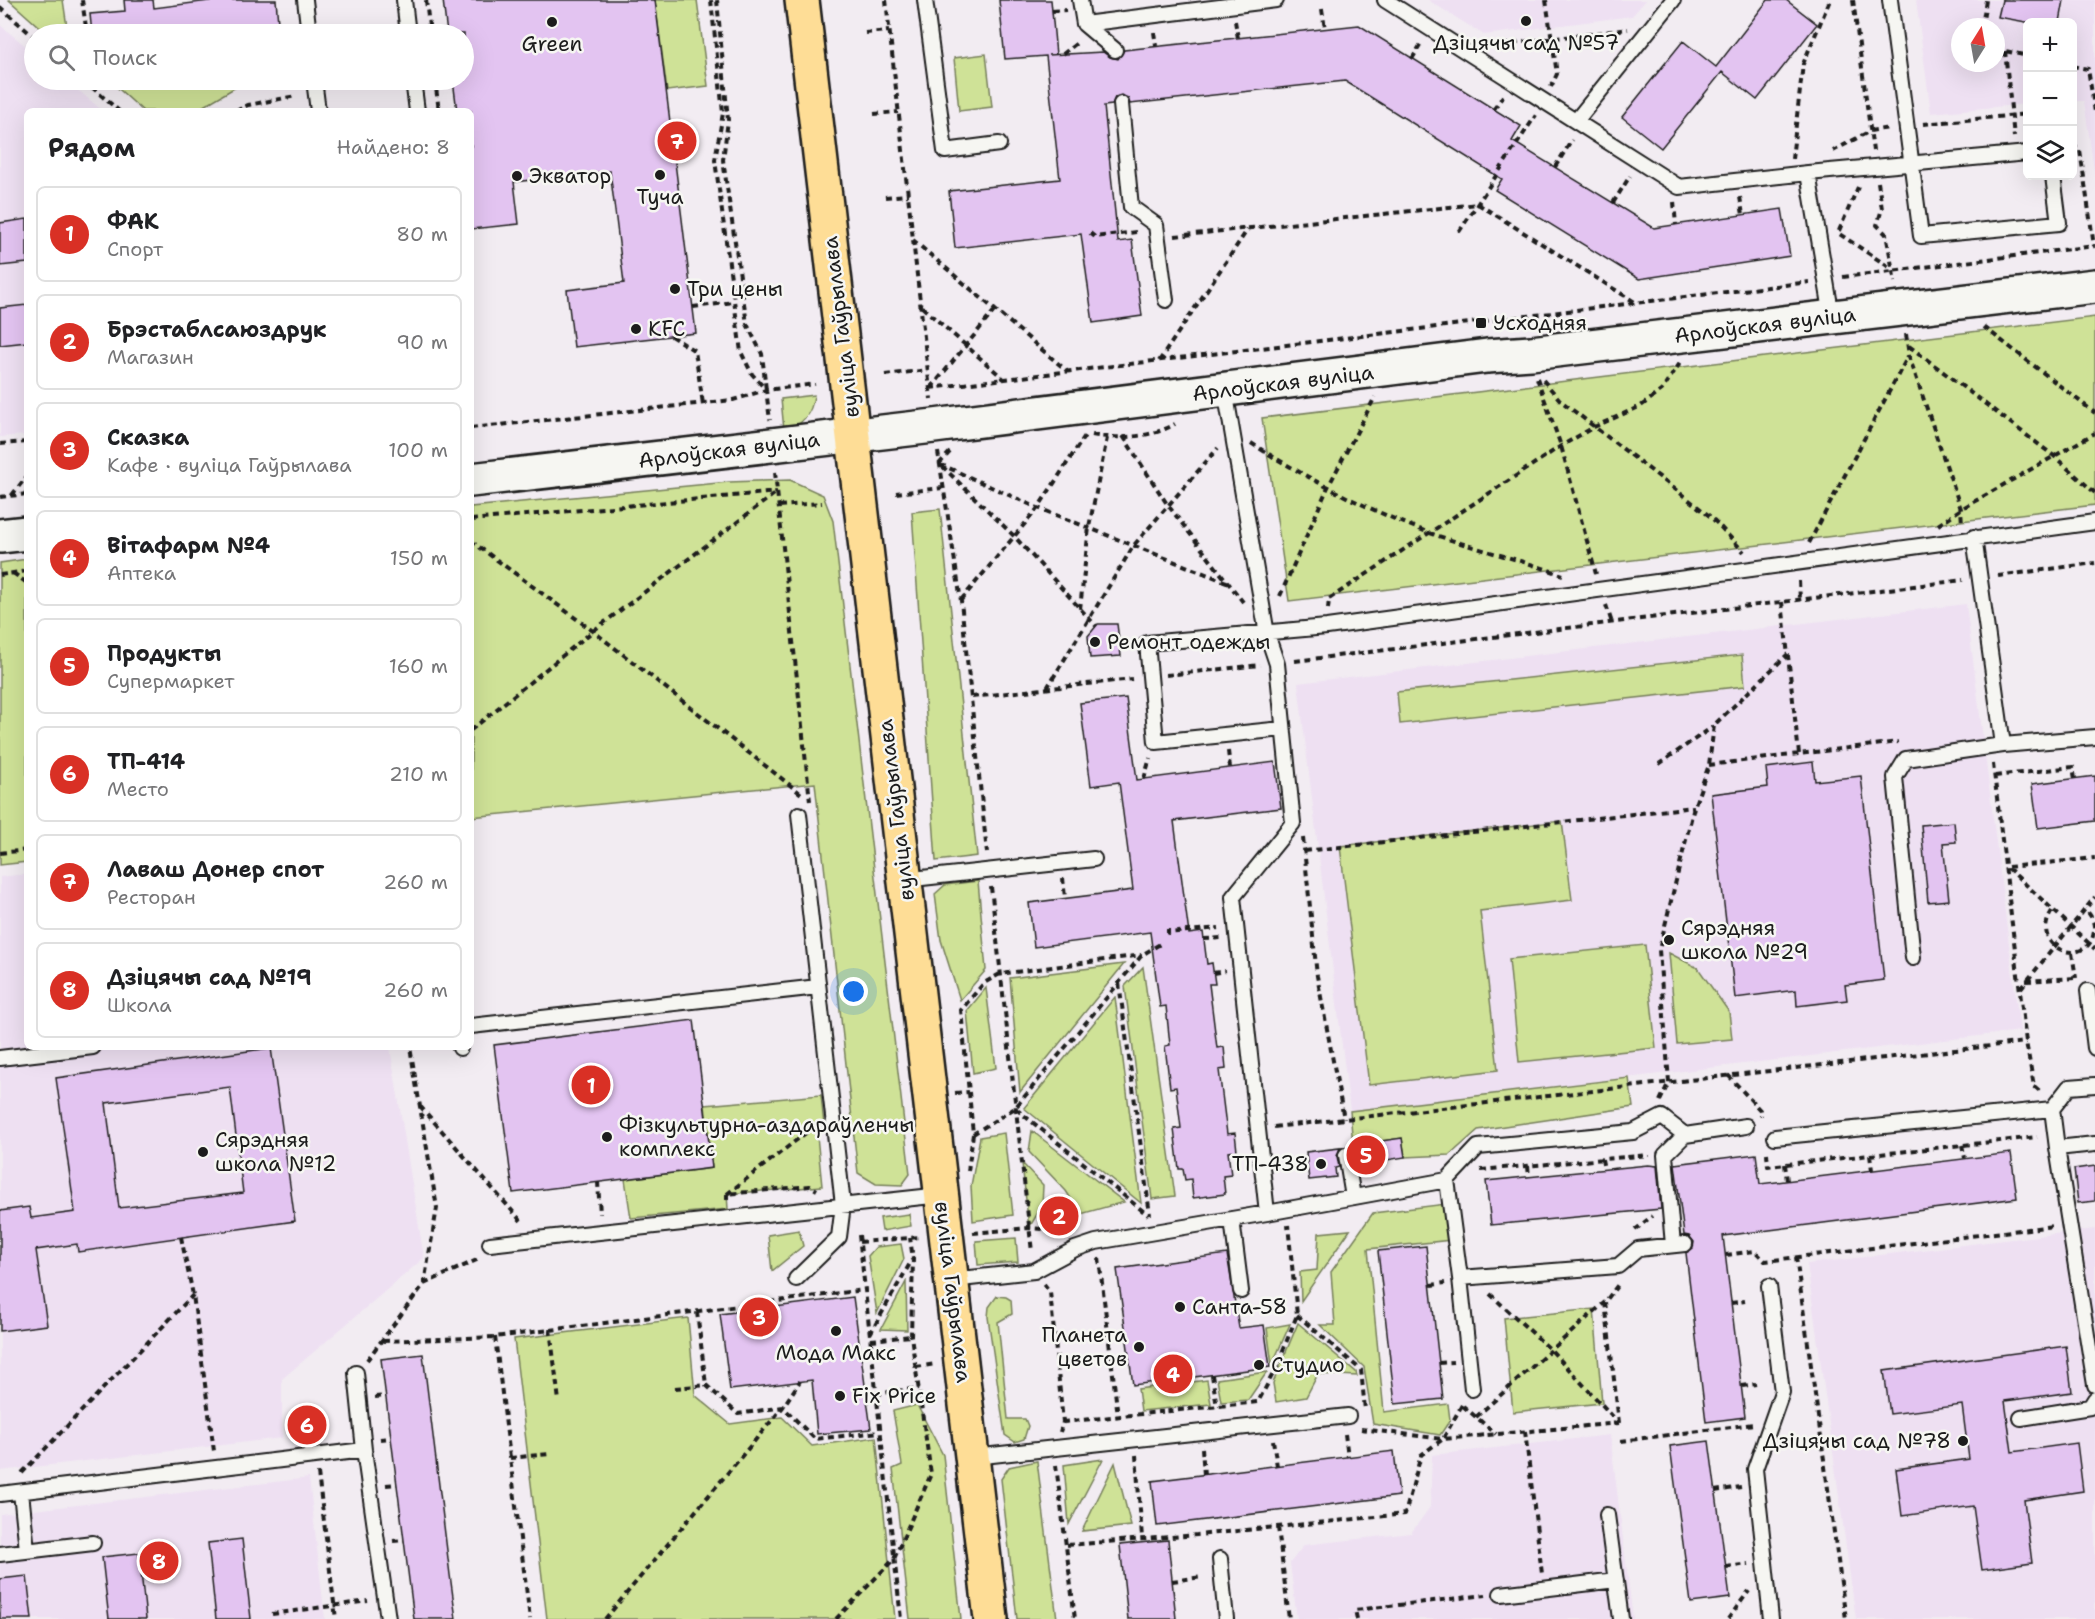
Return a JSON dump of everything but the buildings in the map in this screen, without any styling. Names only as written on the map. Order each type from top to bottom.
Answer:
[{"type":"main road","name":"вуліца Гаўрылава","points":[[802,0],[940,1195],[974,1457],[991,1619]]},
{"type":"street","name":"Арлоўская вуліца","points":[[474,480],[854,436],[1391,370],[1487,356],[2095,286]]},
{"type":"street","points":[[0,536],[24,533]]},
{"type":"lane","points":[[305,0],[308,24]]},
{"type":"lane","points":[[404,0],[407,24]]},
{"type":"lane","points":[[925,0],[945,151],[999,144]]},
{"type":"lane","points":[[1080,0],[1085,30],[1115,50]]},
{"type":"lane","points":[[1085,30],[1276,0]]},
{"type":"lane","points":[[1385,0],[1679,187],[2023,153]]},
{"type":"lane","points":[[1576,121],[1673,0]]},
{"type":"lane","points":[[1890,0],[1921,236],[2058,223],[2053,180]]},
{"type":"lane","points":[[315,90],[318,108]]},
{"type":"lane","points":[[414,90],[417,108]]},
{"type":"lane","points":[[1121,104],[1131,207],[1156,225],[1166,300]]},
{"type":"lane","points":[[1808,173],[1832,317]]},
{"type":"lane","points":[[1225,390],[1267,634],[1277,664],[1293,823],[1233,897],[1267,1213]]},
{"type":"lane","points":[[1283,729],[1156,742],[1147,643],[1327,627],[1798,563],[1911,545],[2095,522]]},
{"type":"lane","points":[[1969,538],[1980,578],[1997,745]]},
{"type":"lane","points":[[1913,958],[1894,777],[1906,759],[1997,745],[2095,737]]},
{"type":"lane","points":[[796,1279],[839,1238],[843,1205],[798,814]]},
{"type":"lane","points":[[904,880],[1094,859]]},
{"type":"lane","points":[[2087,984],[2095,1048]]},
{"type":"lane","points":[[474,1026],[818,987]]},
{"type":"lane","points":[[0,1058],[68,1050]]},
{"type":"lane","points":[[1775,1137],[2052,1108],[2069,1087],[2095,1085]]},
{"type":"lane","points":[[2052,1108],[2095,1385]]},
{"type":"lane","points":[[952,1280],[1034,1271],[1075,1249],[1096,1242],[1448,1180],[1478,1147],[1633,1132],[1662,1117],[1684,1135]]},
{"type":"lane","points":[[1460,1279],[1618,1266],[1638,1249],[1679,1245],[1665,1155],[1684,1135],[1746,1126]]},
{"type":"lane","points":[[2057,1148],[2095,1144]]},
{"type":"lane","points":[[1346,1155],[1353,1197]]},
{"type":"lane","points":[[1448,1180],[1472,1389]]},
{"type":"lane","points":[[490,1244],[940,1195]]},
{"type":"lane","points":[[1232,1219],[1241,1291]]},
{"type":"lane","points":[[1769,1286],[1782,1392],[1755,1469],[1771,1619]]},
{"type":"lane","points":[[356,1373],[364,1450],[388,1619]]},
{"type":"lane","points":[[2021,1418],[2090,1407],[2095,1399]]},
{"type":"lane","points":[[974,1457],[1348,1416]]},
{"type":"lane","points":[[0,1494],[19,1485],[364,1450]]},
{"type":"lane","points":[[19,1485],[27,1550]]},
{"type":"lane","points":[[1607,1515],[1621,1619]]},
{"type":"lane","points":[[0,1554],[93,1543]]},
{"type":"lane","points":[[1220,1559],[1226,1619]]},
{"type":"lane","points":[[1501,1594],[1616,1580]]},
{"type":"path","points":[[82,0],[86,24]]},
{"type":"path","points":[[426,0],[429,24]]},
{"type":"path","points":[[711,0],[723,113],[715,160],[741,352],[752,374],[766,390]]},
{"type":"path","points":[[717,0],[728,120],[723,160],[747,324],[762,354],[771,426]]},
{"type":"path","points":[[886,0],[931,399]]},
{"type":"path","points":[[1459,232],[1545,102],[1557,74],[1546,0]]},
{"type":"path","points":[[1790,175],[1803,64],[1830,0]]},
{"type":"path","points":[[1853,0],[1874,152],[1871,167],[1838,233],[1892,269]]},
{"type":"path","points":[[1983,18],[1986,0]]},
{"type":"path","points":[[0,7],[24,28]]},
{"type":"path","points":[[1052,11],[1069,9]]},
{"type":"path","points":[[1322,9],[1325,29]]},
{"type":"path","points":[[1235,20],[1238,38]]},
{"type":"path","points":[[1484,47],[1652,26]]},
{"type":"path","points":[[1154,29],[1156,46]]},
{"type":"path","points":[[1064,54],[1085,30]]},
{"type":"path","points":[[865,33],[889,31]]},
{"type":"path","points":[[1412,58],[1422,44]]},
{"type":"path","points":[[2012,116],[2005,51],[2023,55]]},
{"type":"path","points":[[2077,67],[2088,69],[2095,112]]},
{"type":"path","points":[[95,90],[114,108]]},
{"type":"path","points":[[436,90],[439,108]]},
{"type":"path","points":[[242,108],[296,96]]},
{"type":"path","points":[[1494,109],[1503,96]]},
{"type":"path","points":[[874,114],[898,112]]},
{"type":"path","points":[[1870,131],[2023,115]]},
{"type":"path","points":[[1555,167],[1572,140]]},
{"type":"path","points":[[930,388],[1639,305],[1892,269],[2095,246],[2080,150],[2077,148]]},
{"type":"path","points":[[1874,152],[1871,167],[1882,209],[1876,225],[1886,234],[1892,269]]},
{"type":"path","points":[[1613,203],[1630,176]]},
{"type":"path","points":[[1740,194],[1743,214]]},
{"type":"path","points":[[885,197],[908,195]]},
{"type":"path","points":[[1674,200],[1676,225]]},
{"type":"path","points":[[1157,238],[1478,204],[1639,305]]},
{"type":"path","points":[[1159,361],[1249,228]]},
{"type":"path","points":[[1090,233],[1095,237],[1143,231]]},
{"type":"path","points":[[913,240],[1068,372]]},
{"type":"path","points":[[693,307],[734,302]]},
{"type":"path","points":[[921,306],[1004,380]]},
{"type":"path","points":[[930,388],[995,310]]},
{"type":"path","points":[[1981,324],[2095,413]]},
{"type":"path","points":[[671,336],[694,351],[703,404]]},
{"type":"path","points":[[1969,538],[1909,356],[1908,345],[2054,456],[2095,492]]},
{"type":"path","points":[[1327,627],[1329,599],[1561,446],[1594,427],[1641,406],[1662,390],[1685,355]]},
{"type":"path","points":[[1798,563],[1909,356]]},
{"type":"path","points":[[885,375],[928,370]]},
{"type":"path","points":[[1267,634],[1282,589],[1328,487],[1391,370]]},
{"type":"path","points":[[1612,623],[1600,589],[1561,446],[1535,371],[1561,401],[1711,517],[1759,568]]},
{"type":"path","points":[[474,428],[703,404],[733,400],[766,390],[815,384]]},
{"type":"path","points":[[1047,689],[1134,545],[1167,504],[1233,431],[1328,487],[1428,532],[1515,557],[1600,589]]},
{"type":"path","points":[[1911,545],[1961,509],[2095,433]]},
{"type":"path","points":[[960,601],[1038,508],[1086,434]]},
{"type":"path","points":[[1123,436],[1167,504],[1267,634]]},
{"type":"path","points":[[1080,609],[1089,527],[1107,438]]},
{"type":"path","points":[[0,444],[24,442]]},
{"type":"path","points":[[937,448],[939,464],[1014,536],[1096,626]]},
{"type":"path","points":[[939,464],[1038,508],[1230,584]]},
{"type":"path","points":[[775,469],[779,506],[822,503]]},
{"type":"path","points":[[12,495],[24,480]]},
{"type":"path","points":[[896,493],[942,488]]},
{"type":"path","points":[[474,520],[778,492]]},
{"type":"path","points":[[474,728],[593,631],[778,492]]},
{"type":"path","points":[[0,497],[24,494]]},
{"type":"path","points":[[474,543],[593,631],[810,801]]},
{"type":"path","points":[[972,697],[1277,664],[2095,563]]},
{"type":"path","points":[[0,575],[24,571]]},
{"type":"path","points":[[13,573],[24,581]]},
{"type":"path","points":[[1782,602],[1799,754]]},
{"type":"path","points":[[1659,764],[1714,725],[1788,654]]},
{"type":"path","points":[[1670,1082],[1659,950],[1694,807],[1709,765],[1714,725]]},
{"type":"path","points":[[1709,765],[1906,741]]},
{"type":"path","points":[[1258,1129],[2026,1042],[1995,776],[1997,745]]},
{"type":"path","points":[[1228,749],[1230,768]]},
{"type":"path","points":[[1144,779],[1150,757]]},
{"type":"path","points":[[1995,776],[2073,767],[2075,779]]},
{"type":"path","points":[[1344,1119],[1317,976],[1305,851],[1694,807]]},
{"type":"path","points":[[0,853],[24,850]]},
{"type":"path","points":[[2007,867],[2095,858]]},
{"type":"path","points":[[2007,867],[2069,928],[2095,950]]},
{"type":"path","points":[[1063,878],[1065,898]]},
{"type":"path","points":[[2020,989],[2095,897]]},
{"type":"path","points":[[2052,911],[2046,926],[2046,934],[2054,946],[2072,953],[2089,944],[2094,927],[2085,909]]},
{"type":"path","points":[[1168,929],[1168,933],[1226,928]]},
{"type":"path","points":[[1204,939],[1226,938]]},
{"type":"path","points":[[974,1134],[1015,1108],[1142,955],[1160,944]]},
{"type":"path","points":[[2072,953],[2076,978]]},
{"type":"path","points":[[967,1173],[974,1134],[961,1010],[984,983],[1000,974],[1142,955]]},
{"type":"path","points":[[2025,981],[2076,978],[2087,984]]},
{"type":"path","points":[[1119,983],[1150,1216]]},
{"type":"path","points":[[356,1373],[424,1284],[437,1208],[411,1050]]},
{"type":"path","points":[[420,1106],[528,1229]]},
{"type":"path","points":[[1015,1108],[1150,1216]]},
{"type":"path","points":[[727,1194],[832,1112]]},
{"type":"path","points":[[1962,1145],[1965,1158]]},
{"type":"path","points":[[1481,1170],[1649,1155]]},
{"type":"path","points":[[1870,1155],[1872,1170]]},
{"type":"path","points":[[1602,1159],[1604,1170]]},
{"type":"path","points":[[1785,1164],[1787,1181]]},
{"type":"path","points":[[1528,1166],[1529,1177]]},
{"type":"path","points":[[598,1182],[601,1221]]},
{"type":"path","points":[[1063,1422],[1258,1402],[1276,1368],[1297,1315],[1287,1209]]},
{"type":"path","points":[[1138,1218],[1161,1214]]},
{"type":"path","points":[[970,1223],[969,1233],[1029,1228],[1064,1232],[1074,1229]]},
{"type":"path","points":[[1726,1255],[1755,1251],[1766,1261],[2069,1224]]},
{"type":"path","points":[[181,1237],[193,1294],[214,1455]]},
{"type":"path","points":[[859,1242],[926,1237]]},
{"type":"path","points":[[836,1619],[894,1559],[931,1474],[912,1336],[913,1259],[910,1238]]},
{"type":"path","points":[[1796,1257],[1846,1619]]},
{"type":"path","points":[[912,1336],[870,1337],[913,1259]]},
{"type":"path","points":[[1034,1271],[1050,1292],[1063,1422],[1053,1449],[1075,1619]]},
{"type":"path","points":[[1476,1417],[1605,1302],[1627,1274]]},
{"type":"path","points":[[1431,1285],[1460,1279],[1551,1350],[1618,1423]]},
{"type":"path","points":[[1103,1285],[1118,1416]]},
{"type":"path","points":[[382,1341],[495,1337],[864,1290]]},
{"type":"path","points":[[19,1485],[193,1294]]},
{"type":"path","points":[[1731,1303],[1745,1301]]},
{"type":"path","points":[[1605,1302],[1618,1423]]},
{"type":"path","points":[[697,1312],[706,1385],[738,1414],[783,1407]]},
{"type":"path","points":[[1297,1315],[1361,1370],[1366,1416]]},
{"type":"path","points":[[550,1329],[559,1401]]},
{"type":"path","points":[[495,1337],[530,1619]]},
{"type":"path","points":[[1212,1375],[1217,1407]]},
{"type":"path","points":[[605,1619],[783,1407],[800,1381]]},
{"type":"path","points":[[1742,1386],[1756,1384]]},
{"type":"path","points":[[675,1388],[706,1385]]},
{"type":"path","points":[[876,1394],[919,1388]]},
{"type":"path","points":[[1463,1405],[1496,1434]]},
{"type":"path","points":[[783,1407],[815,1439],[880,1432]]},
{"type":"path","points":[[1367,1428],[1443,1439],[1618,1423]]},
{"type":"path","points":[[1621,1441],[1761,1423]]},
{"type":"path","points":[[1345,1431],[1348,1457]]},
{"type":"path","points":[[1525,1431],[1544,1589]]},
{"type":"path","points":[[375,1440],[391,1438]]},
{"type":"path","points":[[1273,1439],[1277,1466]]},
{"type":"path","points":[[1066,1545],[1405,1514],[1421,1455],[1443,1439]]},
{"type":"path","points":[[1118,1443],[1137,1456],[1142,1538]]},
{"type":"path","points":[[1202,1448],[1204,1475]]},
{"type":"path","points":[[510,1458],[549,1454]]},
{"type":"path","points":[[315,1456],[336,1619]]},
{"type":"path","points":[[1715,1491],[1742,1486]]},
{"type":"path","points":[[1278,1527],[1289,1619]]},
{"type":"path","points":[[1726,1567],[1751,1564]]},
{"type":"path","points":[[1728,1619],[1766,1569]]},
{"type":"path","points":[[1172,1581],[1202,1577]]},
{"type":"path","points":[[1357,1619],[1355,1610],[1501,1594]]},
{"type":"path","points":[[272,1614],[385,1599]]},
{"type":"shaded area","name":"Дзіцячы сад №57","points":[[1428,0],[1646,0],[1632,16],[1484,35]]},
{"type":"shaded area","points":[[1916,0],[2095,0],[2095,177],[2084,101],[2077,101],[2077,18],[2023,18],[2023,104],[1931,113]]},
{"type":"shaded area","points":[[0,25],[24,45],[24,90],[78,90],[99,108],[24,108],[24,435],[0,437]]},
{"type":"shaded area","name":"Сярэдняя школа №29","points":[[1966,604],[2020,1031],[1350,1111],[1298,683]]},
{"type":"shaded area","name":"Сярэдняя школа №12","points":[[24,874],[24,1050],[390,1050],[424,1258],[282,1379],[282,1438],[0,1471],[0,877]]},
{"type":"shaded area","name":"Дзіцячы сад №78","points":[[2095,1229],[2095,1619],[1856,1619],[1807,1264]]},
{"type":"shaded area","points":[[1610,1435],[1633,1619],[1297,1619],[1290,1563],[1304,1545],[1411,1533],[1430,1507],[1432,1455]]},
{"type":"shaded area","points":[[309,1478],[325,1619],[0,1619],[0,1514]]},
{"type":"green space","points":[[9,0],[63,0],[67,24],[36,24]]},
{"type":"green space","points":[[655,0],[697,0],[708,86],[667,91]]},
{"type":"green space","points":[[986,54],[992,107],[959,111],[954,58]]},
{"type":"green space","points":[[120,90],[231,90],[200,108],[140,108]]},
{"type":"green space","points":[[2095,317],[2095,505],[1289,601],[1262,418]]},
{"type":"green space","points":[[814,395],[811,408],[805,418],[784,430],[781,399]]},
{"type":"green space","points":[[790,480],[823,495],[833,521],[910,1174],[902,1185],[876,1184],[858,1173],[815,783],[474,817],[474,507],[729,482]]},
{"type":"green space","points":[[940,509],[977,856],[936,861],[912,512]]},
{"type":"green space","points":[[24,559],[24,862],[0,865],[0,563]]},
{"type":"green space","points":[[1742,655],[1745,686],[1400,724],[1397,692]]},
{"type":"green space","points":[[1562,821],[1572,900],[1480,911],[1498,1070],[1369,1085],[1340,846]]},
{"type":"green space","points":[[978,881],[986,970],[960,1000],[941,940],[935,894],[945,885]]},
{"type":"green space","points":[[1645,945],[1656,1048],[1519,1062],[1509,959]]},
{"type":"green space","points":[[1669,953],[1698,968],[1729,1012],[1732,1039],[1677,1044]]},
{"type":"green space","points":[[1124,964],[1020,1092],[1010,978]]},
{"type":"green space","points":[[1143,967],[1175,1196],[1152,1199],[1125,986]]},
{"type":"green space","points":[[986,988],[996,1068],[973,1073],[967,1011]]},
{"type":"green space","points":[[1115,997],[1141,1203],[1024,1108]]},
{"type":"green space","points":[[1629,1078],[1633,1107],[1478,1130],[1450,1155],[1405,1157],[1402,1138],[1353,1145],[1350,1111]]},
{"type":"green space","points":[[821,1095],[824,1125],[816,1126],[822,1186],[727,1194],[728,1209],[631,1218],[625,1179],[712,1168],[705,1105]]},
{"type":"green space","points":[[1032,1131],[1124,1202],[1081,1214],[1066,1191],[1029,1152]]},
{"type":"green space","points":[[1004,1133],[1013,1215],[973,1221],[971,1186],[980,1137]]},
{"type":"green space","points":[[1022,1163],[1043,1185],[1042,1206],[1029,1228]]},
{"type":"green space","points":[[1446,1204],[1451,1240],[1368,1249],[1384,1412],[1448,1404],[1450,1420],[1440,1435],[1373,1424],[1364,1367],[1320,1325],[1335,1325],[1331,1272],[1373,1213]]},
{"type":"green space","points":[[909,1214],[911,1226],[882,1231],[880,1218]]},
{"type":"green space","points":[[799,1230],[803,1246],[772,1271],[768,1235]]},
{"type":"green space","points":[[1350,1230],[1301,1301],[1300,1272],[1317,1270],[1319,1233]]},
{"type":"green space","points":[[1016,1238],[1018,1262],[978,1265],[976,1241]]},
{"type":"green space","points":[[901,1244],[904,1259],[877,1313],[868,1256],[876,1247]]},
{"type":"green space","points":[[906,1282],[907,1330],[881,1329]]},
{"type":"green space","points":[[997,1296],[1011,1300],[1012,1314],[998,1322],[1008,1419],[1025,1419],[1028,1426],[1024,1439],[1015,1442],[1005,1435],[988,1317],[989,1307]]},
{"type":"green space","points":[[1594,1309],[1602,1403],[1513,1412],[1504,1318]]},
{"type":"green space","points":[[688,1318],[695,1395],[730,1424],[782,1417],[812,1446],[876,1437],[895,1619],[547,1619],[514,1339]]},
{"type":"green space","points":[[1298,1323],[1356,1372],[1357,1376],[1318,1374],[1306,1397],[1276,1402],[1273,1383]]},
{"type":"green space","points":[[1290,1324],[1272,1365],[1267,1328]]},
{"type":"green space","points":[[1267,1372],[1248,1400],[1221,1402],[1217,1379]]},
{"type":"green space","points":[[1207,1380],[1211,1404],[1141,1411],[1138,1389]]},
{"type":"green space","points":[[917,1405],[943,1455],[961,1619],[910,1619],[893,1469],[902,1465],[893,1411]]},
{"type":"green space","points":[[1103,1459],[1069,1524],[1064,1465]]},
{"type":"green space","points":[[1037,1461],[1057,1619],[1017,1619],[1001,1479],[1009,1467]]},
{"type":"green space","points":[[1115,1463],[1131,1526],[1082,1531]]},
{"type":"place","name":"Дзіцячы сад №57","points":[[1526,21]]},
{"type":"place","name":"Green","points":[[552,22]]},
{"type":"place","name":"Лаваш Донер спот","points":[[677,141]]},
{"type":"place","name":"Туча","points":[[660,175]]},
{"type":"place","name":"Экватор","points":[[517,176]]},
{"type":"place","name":"Три цены","points":[[675,289]]},
{"type":"place","name":"Усходняя","points":[[1481,323]]},
{"type":"place","name":"KFC","points":[[636,329]]},
{"type":"place","name":"Ремонт одежды","points":[[1095,642]]},
{"type":"place","name":"Сярэдняя школа №29","points":[[1669,940]]},
{"type":"place","name":"ФАК","points":[[591,1085]]},
{"type":"place","name":"Фізкультурна-аздараўленчы комплекс","points":[[607,1137]]},
{"type":"place","name":"Сярэдняя школа №12","points":[[203,1152]]},
{"type":"place","name":"Продукты","points":[[1366,1155]]},
{"type":"place","name":"ТП-438","points":[[1321,1164]]},
{"type":"place","name":"Брэстаблсаюздрук","points":[[1059,1216]]},
{"type":"place","name":"Санта-58","points":[[1180,1307]]},
{"type":"place","name":"Сказка","points":[[759,1317]]},
{"type":"place","name":"Мода Макс","points":[[836,1331]]},
{"type":"place","name":"Планета цветов","points":[[1139,1347]]},
{"type":"place","name":"Студио","points":[[1259,1365]]},
{"type":"place","name":"Вітафарм №4","points":[[1173,1374]]},
{"type":"place","name":"Fix Price","points":[[840,1396]]},
{"type":"place","name":"ТП-414","points":[[307,1425]]},
{"type":"place","name":"Дзіцячы сад №78","points":[[1963,1441]]},
{"type":"place","name":"Дзіцячы сад №19","points":[[159,1561]]}]
